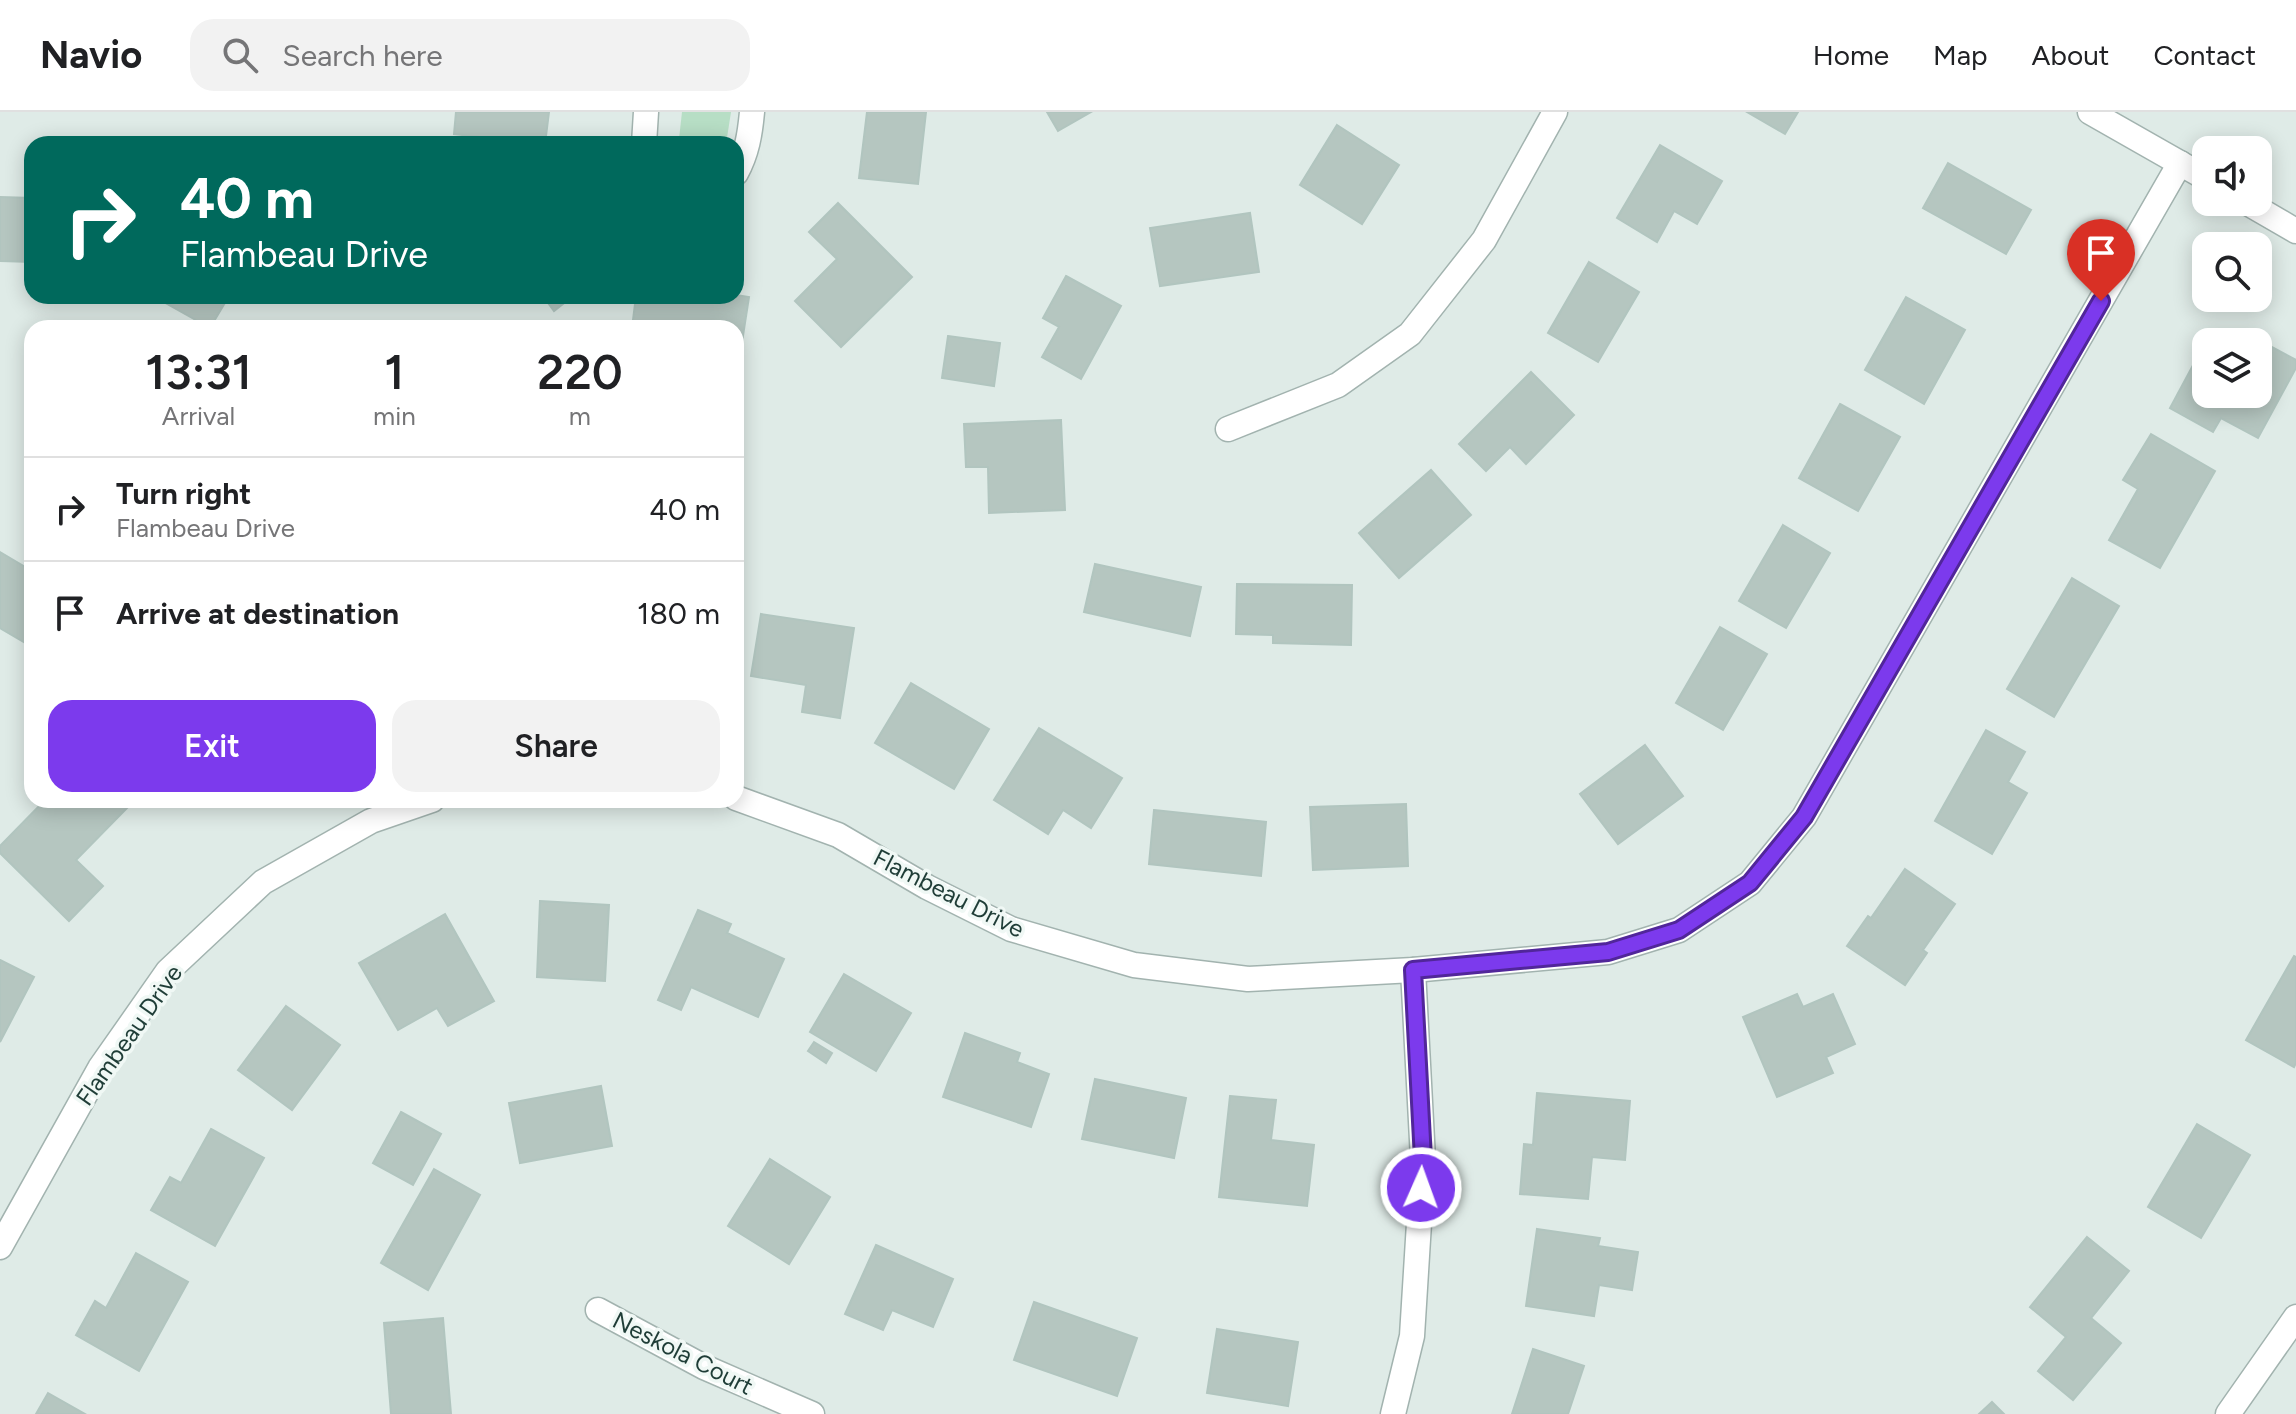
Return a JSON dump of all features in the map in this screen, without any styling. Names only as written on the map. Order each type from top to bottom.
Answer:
[{"type":"street","points":[[644,136],[646,112]]},
{"type":"street","points":[[744,159],[750,139],[752,112]]},
{"type":"street","points":[[1228,429],[1338,385],[1410,334],[1484,240],[1555,112]]},
{"type":"street","points":[[2090,112],[2192,170]]},
{"type":"street","name":"Flambeau Drive","points":[[744,801],[838,835],[927,887],[1011,929],[1134,965],[1248,979],[1413,970],[1608,952],[1679,930],[1750,883],[1804,817],[2180,163]]},
{"type":"street","points":[[2270,216],[2296,231]]},
{"type":"street","name":"Flambeau Drive","points":[[0,1247],[100,1068],[168,971],[263,882],[371,821],[409,808]]},
{"type":"street","points":[[1393,1414],[1412,1336],[1423,1159],[1413,970]]},
{"type":"street","name":"Neskola Court","points":[[598,1310],[704,1367],[812,1414]]},
{"type":"street","points":[[2228,1414],[2296,1317]]},
{"type":"green space","points":[[682,112],[731,112],[727,136],[679,136]]},
{"type":"building","points":[[456,112],[549,112],[546,136],[454,134]]},
{"type":"building","points":[[867,112],[926,112],[918,184],[859,178]]},
{"type":"building","points":[[1047,112],[1091,112],[1058,131]]},
{"type":"building","points":[[1747,112],[1798,112],[1785,134]]},
{"type":"building","points":[[1337,125],[1399,165],[1362,224],[1300,185]]},
{"type":"building","points":[[1660,145],[1722,181],[1697,224],[1674,211],[1657,242],[1617,218]]},
{"type":"building","points":[[1948,163],[2031,210],[2006,254],[1923,208]]},
{"type":"building","points":[[0,197],[24,198],[24,262],[0,261]]},
{"type":"building","points":[[838,203],[912,277],[841,347],[795,301],[837,259],[809,232]]},
{"type":"building","points":[[1250,213],[1259,272],[1160,286],[1150,228]]},
{"type":"building","points":[[1589,262],[1639,292],[1598,362],[1548,333]]},
{"type":"building","points":[[1066,276],[1121,306],[1081,379],[1042,357],[1059,327],[1043,318]]},
{"type":"building","points":[[744,296],[749,297],[744,329],[744,320],[633,320],[635,304],[744,304]]},
{"type":"building","points":[[1906,297],[1965,330],[1924,404],[1865,370]]},
{"type":"building","points":[[167,304],[224,304],[215,320],[196,320]]},
{"type":"building","points":[[549,304],[563,304],[554,311]]},
{"type":"building","points":[[948,336],[1000,343],[994,386],[942,378]]},
{"type":"building","points":[[2272,347],[2296,360],[2296,368],[2258,438],[2221,418],[2213,432],[2170,408],[2192,367],[2192,408],[2272,408]]},
{"type":"building","points":[[1531,372],[1574,415],[1526,464],[1510,447],[1486,471],[1459,444]]},
{"type":"building","points":[[1840,404],[1900,437],[1858,511],[1799,478]]},
{"type":"building","points":[[1061,420],[1065,510],[989,513],[988,467],[966,467],[964,424]]},
{"type":"building","points":[[2151,434],[2215,471],[2160,568],[2109,540],[2138,489],[2123,480]]},
{"type":"building","points":[[1431,470],[1471,515],[1399,578],[1359,533]]},
{"type":"building","points":[[1783,525],[1830,553],[1786,628],[1739,601]]},
{"type":"building","points":[[0,552],[24,566],[24,642],[0,628]]},
{"type":"building","points":[[1095,564],[1201,587],[1190,636],[1084,612]]},
{"type":"building","points":[[2072,578],[2119,606],[2054,717],[2007,689]]},
{"type":"building","points":[[1237,584],[1352,585],[1351,645],[1273,643],[1273,635],[1236,634]]},
{"type":"building","points":[[761,614],[854,628],[840,718],[802,712],[806,685],[751,676]]},
{"type":"building","points":[[1720,627],[1767,654],[1723,730],[1676,703]]},
{"type":"building","points":[[911,683],[989,729],[954,789],[875,743]]},
{"type":"building","points":[[1039,728],[1122,778],[1091,828],[1063,810],[1048,834],[994,800]]},
{"type":"building","points":[[1986,730],[2025,752],[2008,782],[2027,793],[1992,854],[1935,821]]},
{"type":"building","points":[[1645,745],[1683,796],[1618,844],[1580,794]]},
{"type":"building","points":[[1406,804],[1408,866],[1313,870],[1310,807]]},
{"type":"building","points":[[37,808],[127,808],[76,860],[103,886],[69,921],[0,853],[0,846]]},
{"type":"building","points":[[1154,810],[1266,822],[1261,876],[1149,864]]},
{"type":"building","points":[[1905,869],[1955,904],[1923,950],[1927,953],[1905,985],[1847,946]]},
{"type":"building","points":[[540,901],[609,905],[605,981],[537,977]]},
{"type":"building","points":[[698,910],[731,924],[727,933],[784,959],[758,1017],[691,987],[681,1010],[658,1000]]},
{"type":"building","points":[[445,914],[494,1001],[448,1026],[437,1008],[398,1030],[359,963]]},
{"type":"building","points":[[2294,956],[2296,1063],[2294,1067],[2246,1040]]},
{"type":"building","points":[[0,960],[34,977],[0,1042]]},
{"type":"building","points":[[844,974],[911,1013],[876,1071],[810,1032]]},
{"type":"building","points":[[1797,994],[1803,1007],[1833,994],[1855,1044],[1826,1057],[1833,1073],[1777,1097],[1743,1017]]},
{"type":"building","points":[[286,1006],[340,1045],[292,1110],[238,1070]]},
{"type":"building","points":[[965,1033],[1020,1053],[1017,1062],[1049,1074],[1031,1127],[943,1097]]},
{"type":"building","points":[[814,1042],[832,1053],[826,1063],[808,1051]]},
{"type":"building","points":[[1095,1079],[1186,1098],[1174,1158],[1082,1139]]},
{"type":"building","points":[[601,1086],[612,1146],[520,1163],[509,1103]]},
{"type":"building","points":[[1537,1093],[1630,1101],[1625,1160],[1592,1157],[1588,1199],[1520,1194],[1524,1144],[1533,1145]]},
{"type":"building","points":[[1230,1096],[1276,1100],[1271,1140],[1314,1145],[1307,1206],[1219,1197]]},
{"type":"building","points":[[401,1112],[441,1134],[413,1185],[373,1163]]},
{"type":"building","points":[[2197,1124],[2250,1155],[2201,1238],[2148,1207]]},
{"type":"building","points":[[211,1129],[264,1158],[215,1246],[151,1210],[170,1177],[181,1183]]},
{"type":"building","points":[[770,1159],[830,1197],[789,1264],[728,1226]]},
{"type":"building","points":[[434,1169],[480,1195],[428,1290],[381,1263]]},
{"type":"building","points":[[1537,1229],[1600,1238],[1598,1246],[1638,1252],[1632,1290],[1599,1285],[1594,1316],[1526,1306]]},
{"type":"building","points":[[2087,1237],[2129,1271],[2091,1318],[2121,1343],[2073,1400],[2038,1371],[2066,1337],[2030,1307]]},
{"type":"building","points":[[876,1245],[953,1279],[933,1327],[892,1310],[883,1330],[845,1314]]},
{"type":"building","points":[[136,1253],[188,1282],[139,1371],[76,1335],[95,1301],[106,1308]]},
{"type":"building","points":[[1034,1302],[1137,1338],[1117,1396],[1014,1360]]},
{"type":"building","points":[[443,1318],[451,1414],[391,1414],[384,1323]]},
{"type":"building","points":[[1217,1329],[1298,1342],[1288,1406],[1207,1393]]},
{"type":"building","points":[[1533,1349],[1584,1366],[1568,1414],[1512,1414]]},
{"type":"building","points":[[48,1393],[85,1414],[36,1414]]},
{"type":"building","points":[[1992,1402],[2004,1414],[1979,1414]]},
{"type":"route","points":[[1421,1188],[1423,1159],[1413,970],[1608,952],[1679,930],[1750,883],[1804,817],[2101,301]]}]
